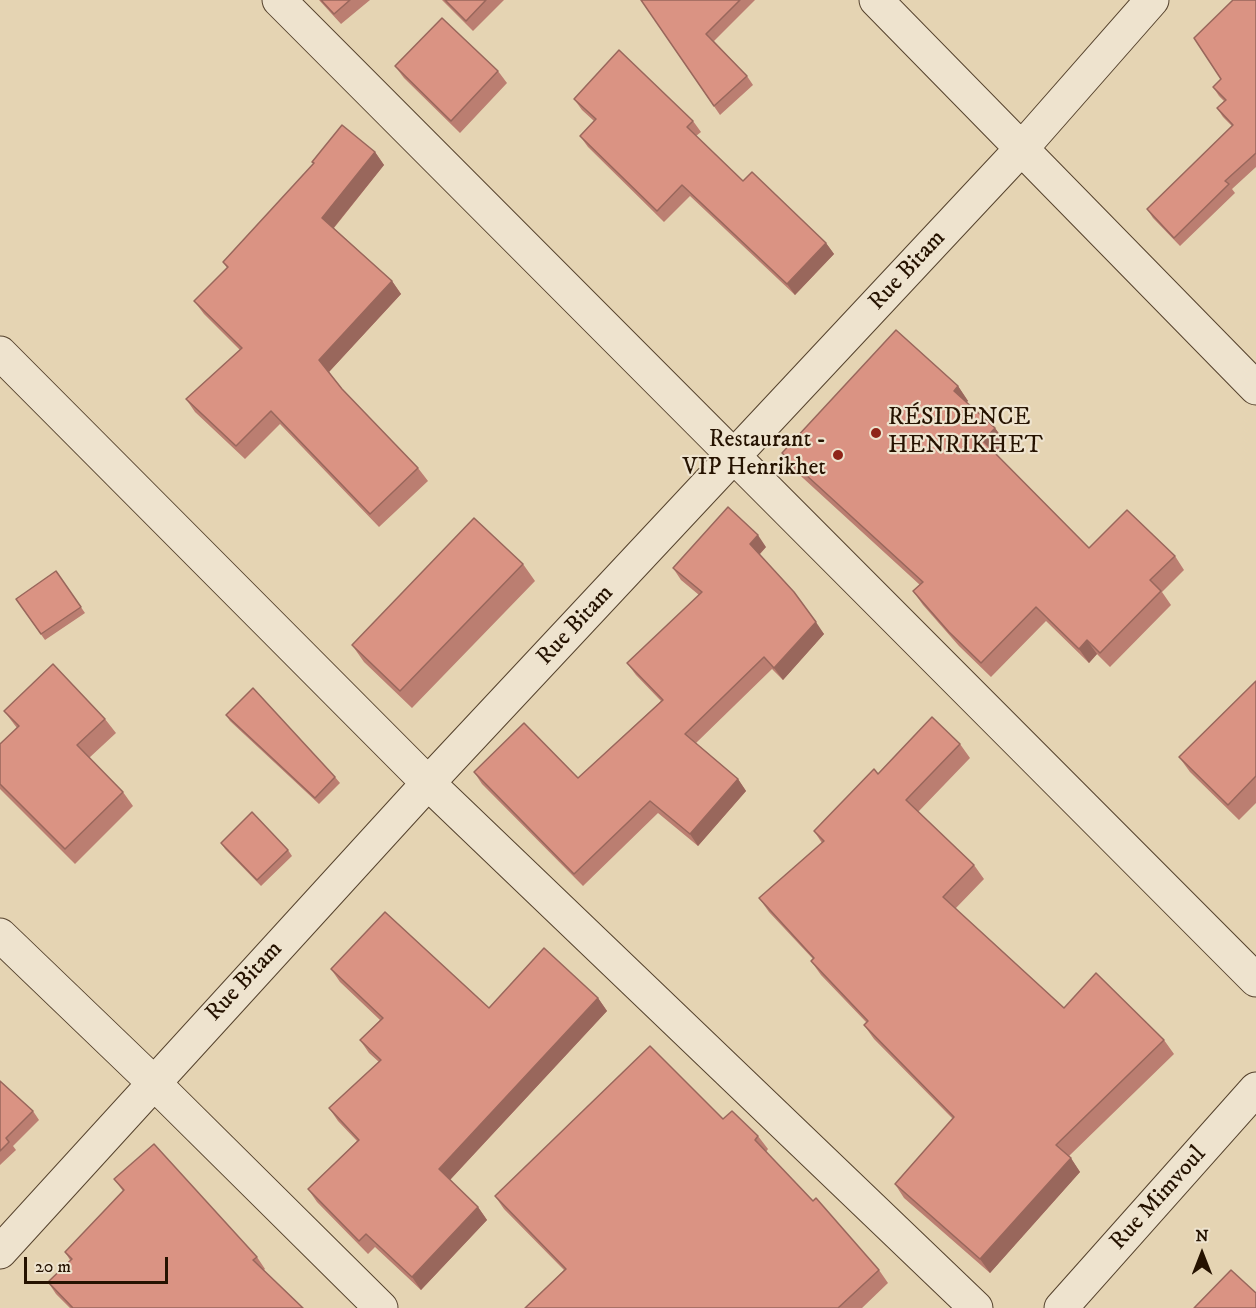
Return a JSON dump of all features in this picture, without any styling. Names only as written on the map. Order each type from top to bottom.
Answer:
[{"type":"street","points":[[279,0],[1256,980]]},
{"type":"street","points":[[876,0],[1256,388]]},
{"type":"street","name":"Rue Bitam","points":[[0,1252],[428,783],[1022,148],[1152,0]]},
{"type":"street","points":[[0,353],[428,783],[976,1308]]},
{"type":"street","points":[[0,935],[153,1082],[381,1308]]},
{"type":"street","name":"Rue Mimvoul","points":[[1061,1308],[1256,1089]]},
{"type":"building","points":[[321,0],[350,0],[334,14]]},
{"type":"building","points":[[445,0],[486,0],[466,21]]},
{"type":"building","points":[[641,0],[740,0],[706,34],[747,76],[714,106]]},
{"type":"building","points":[[1233,0],[1256,0],[1256,153],[1225,181],[1229,184],[1174,238],[1147,209],[1233,125],[1217,108],[1226,100],[1213,87],[1221,79],[1194,38]]},
{"type":"building","points":[[442,18],[498,71],[451,121],[395,66]]},
{"type":"building","points":[[619,50],[693,121],[687,127],[743,181],[752,172],[826,243],[787,284],[682,185],[657,211],[580,136],[596,119],[574,99]]},
{"type":"building","points":[[342,125],[375,152],[322,218],[392,281],[319,360],[342,389],[418,468],[370,514],[271,411],[236,446],[186,399],[242,348],[194,301],[228,267],[223,262],[314,163],[312,162]]},
{"type":"building","points":[[896,330],[958,386],[954,391],[995,428],[983,441],[1089,548],[1127,510],[1175,556],[1150,580],[1161,591],[1100,653],[1087,640],[1079,649],[1036,607],[981,663],[949,632],[913,591],[923,582],[782,453]]},
{"type":"building","points":[[728,507],[758,535],[750,544],[794,592],[816,622],[774,668],[764,657],[685,734],[738,779],[690,834],[650,801],[574,874],[474,772],[524,723],[578,778],[663,700],[627,663],[702,592],[673,568]]},
{"type":"building","points":[[474,518],[523,564],[400,691],[352,645]]},
{"type":"building","points":[[56,571],[81,607],[41,634],[16,599]]},
{"type":"building","points":[[53,664],[105,719],[77,745],[123,792],[65,849],[0,784],[0,744],[19,726],[4,711]]},
{"type":"building","points":[[1256,681],[1256,776],[1228,805],[1179,757]]},
{"type":"building","points":[[253,688],[335,777],[315,798],[226,715]]},
{"type":"building","points":[[932,717],[960,744],[906,800],[974,865],[943,897],[1064,1008],[1096,973],[1164,1040],[1056,1145],[1071,1158],[980,1259],[895,1184],[954,1117],[864,1025],[868,1021],[811,961],[814,958],[759,898],[824,841],[814,831],[874,769],[878,774]]},
{"type":"building","points":[[252,812],[288,850],[257,880],[221,843]]},
{"type":"building","points":[[385,912],[489,1008],[544,948],[598,998],[439,1169],[478,1207],[412,1277],[366,1234],[359,1241],[308,1189],[359,1140],[329,1108],[381,1060],[360,1040],[383,1018],[331,969]]},
{"type":"building","points":[[650,1046],[723,1119],[732,1111],[758,1136],[755,1140],[813,1201],[816,1198],[879,1270],[838,1308],[525,1308],[566,1269],[495,1196]]},
{"type":"building","points":[[0,1081],[33,1111],[6,1138],[9,1142],[0,1151]]},
{"type":"building","points":[[154,1144],[257,1257],[253,1260],[303,1308],[73,1308],[48,1282],[72,1259],[65,1252],[124,1190],[114,1179]]},
{"type":"building","points":[[1231,1270],[1256,1293],[1256,1308],[1194,1308]]},
{"type":"place","name":"RÉSIDENCE HENRIKHET","points":[[876,433]]},
{"type":"place","name":"Restaurant - VIP Henrikhet","points":[[838,455]]}]
